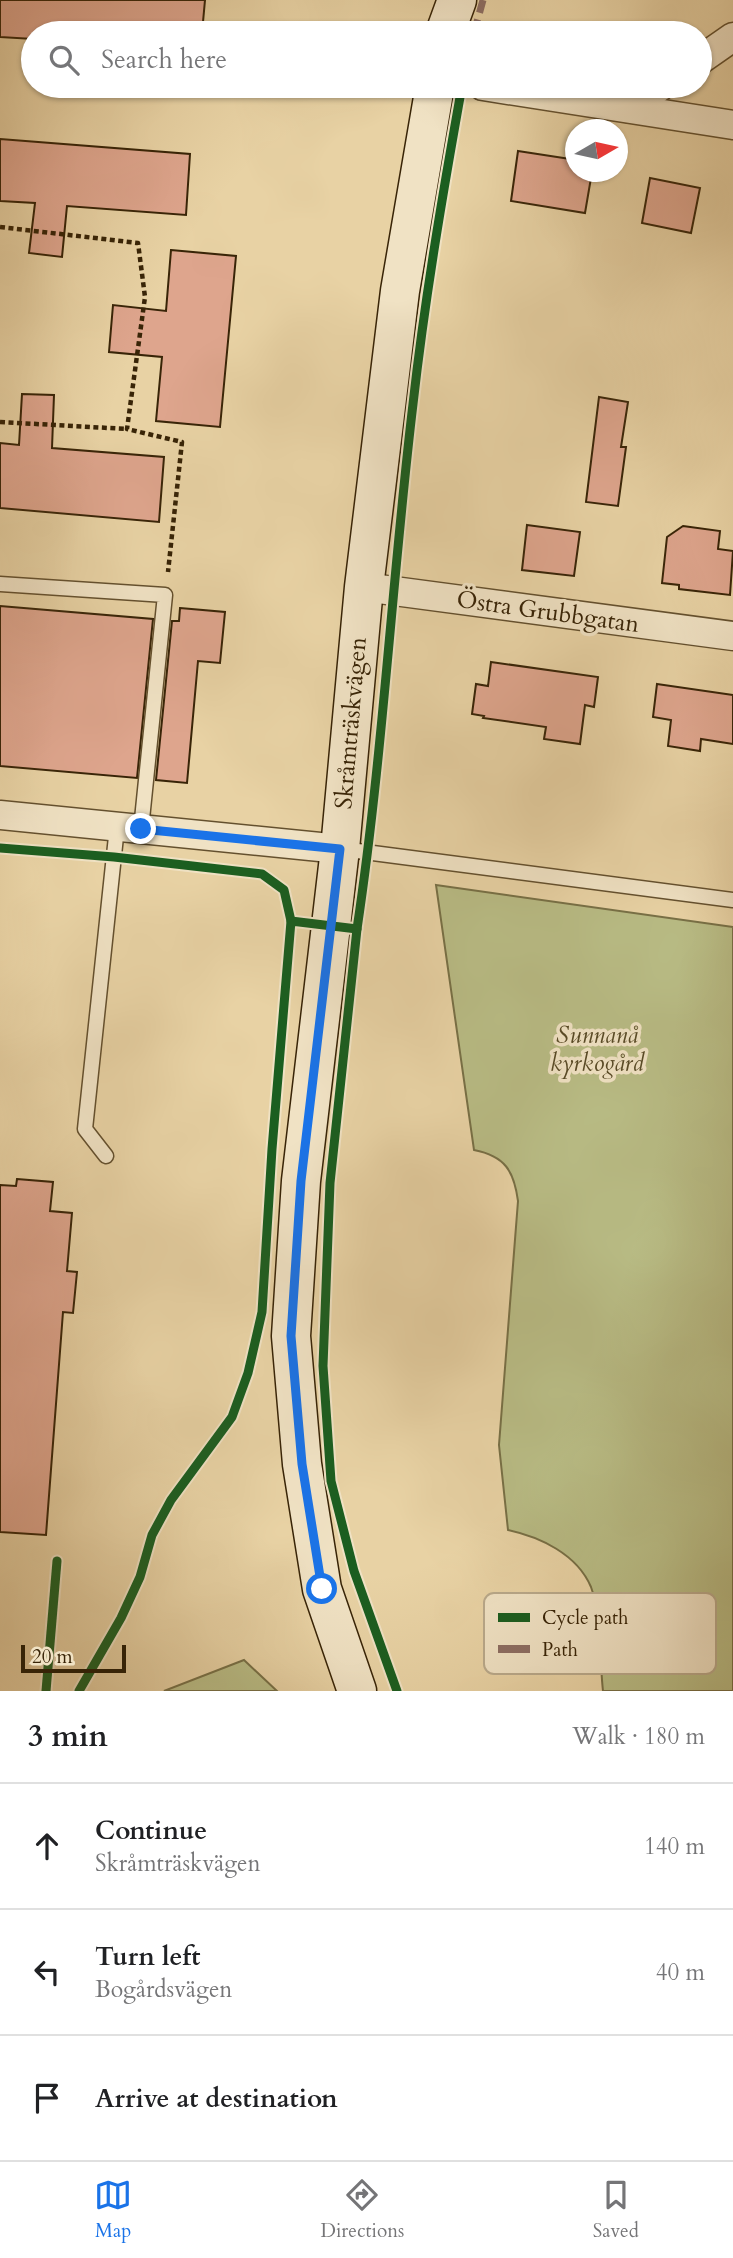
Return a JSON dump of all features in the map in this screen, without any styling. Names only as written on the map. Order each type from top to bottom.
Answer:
[{"type":"main road","points":[[449,21],[457,0]]},
{"type":"main road","name":"Skråmträskvägen","points":[[356,1691],[322,1589],[302,1464],[291,1336],[301,1181],[340,849],[364,587],[400,291],[433,98]]},
{"type":"street","points":[[712,52],[733,37]]},
{"type":"street","points":[[562,98],[733,125]]},
{"type":"street","points":[[628,108],[643,98]]},
{"type":"street","name":"Östra Grubbgatan","points":[[364,587],[733,636]]},
{"type":"street","points":[[0,815],[340,849]]},
{"type":"lane","points":[[0,584],[165,595],[85,1129],[106,1156]]},
{"type":"lane","points":[[340,849],[733,900]]},
{"type":"path","points":[[0,227],[138,243],[145,297],[127,429]]},
{"type":"path","points":[[0,422],[127,429],[182,442],[165,595]]},
{"type":"green space","name":"Sunnanå kyrkogård","points":[[436,885],[733,927],[733,1691],[603,1691],[602,1674],[716,1674],[716,1593],[593,1593],[585,1575],[567,1556],[545,1542],[508,1530],[499,1445],[518,1201],[514,1181],[506,1166],[493,1156],[474,1150]]},
{"type":"green space","points":[[244,1660],[277,1691],[164,1691]]},
{"type":"building","points":[[0,0],[205,0],[203,21],[21,21],[21,38],[0,37]]},
{"type":"building","points":[[0,139],[190,154],[186,215],[67,206],[62,257],[29,253],[35,203],[0,201]]},
{"type":"building","points":[[518,151],[565,158],[565,182],[590,182],[585,213],[511,201]]},
{"type":"building","points":[[650,178],[700,188],[691,233],[642,223]]},
{"type":"building","points":[[171,250],[236,256],[220,427],[156,421],[162,357],[109,352],[113,305],[166,311]]},
{"type":"building","points":[[22,394],[54,395],[52,448],[164,457],[159,522],[0,508],[0,443],[19,445]]},
{"type":"building","points":[[599,397],[628,402],[621,447],[626,447],[618,506],[586,502]]},
{"type":"building","points":[[527,525],[580,532],[574,576],[522,570]]},
{"type":"building","points":[[683,526],[720,531],[718,549],[733,551],[730,595],[679,589],[679,585],[662,583],[667,537]]},
{"type":"building","points":[[0,606],[153,619],[137,778],[0,766]]},
{"type":"building","points":[[180,608],[225,612],[220,663],[198,661],[187,783],[156,780],[172,621],[179,621]]},
{"type":"building","points":[[491,662],[598,677],[594,707],[585,705],[580,744],[544,739],[546,727],[472,714],[476,684],[488,686]]},
{"type":"building","points":[[657,684],[733,695],[733,744],[701,739],[700,751],[668,746],[671,720],[653,717]]},
{"type":"building","points":[[17,1179],[53,1182],[50,1211],[72,1213],[67,1271],[77,1272],[73,1313],[63,1312],[46,1535],[0,1532],[0,1185],[16,1186]]},
{"type":"marked path","points":[[477,21],[483,0]]},
{"type":"cycle path","points":[[357,929],[374,798],[418,364],[460,98]]},
{"type":"cycle path","points":[[0,848],[114,857],[262,874],[284,890],[291,921]]},
{"type":"cycle path","points":[[79,1691],[121,1618],[140,1577],[152,1535],[171,1500],[232,1417],[248,1373],[262,1312],[291,921],[357,929],[330,1183],[323,1366],[331,1481],[354,1571],[397,1691]]},
{"type":"cycle path","points":[[46,1691],[57,1561]]},
{"type":"route","points":[[141,829],[340,849],[301,1181],[291,1336],[302,1464],[322,1589]]}]
